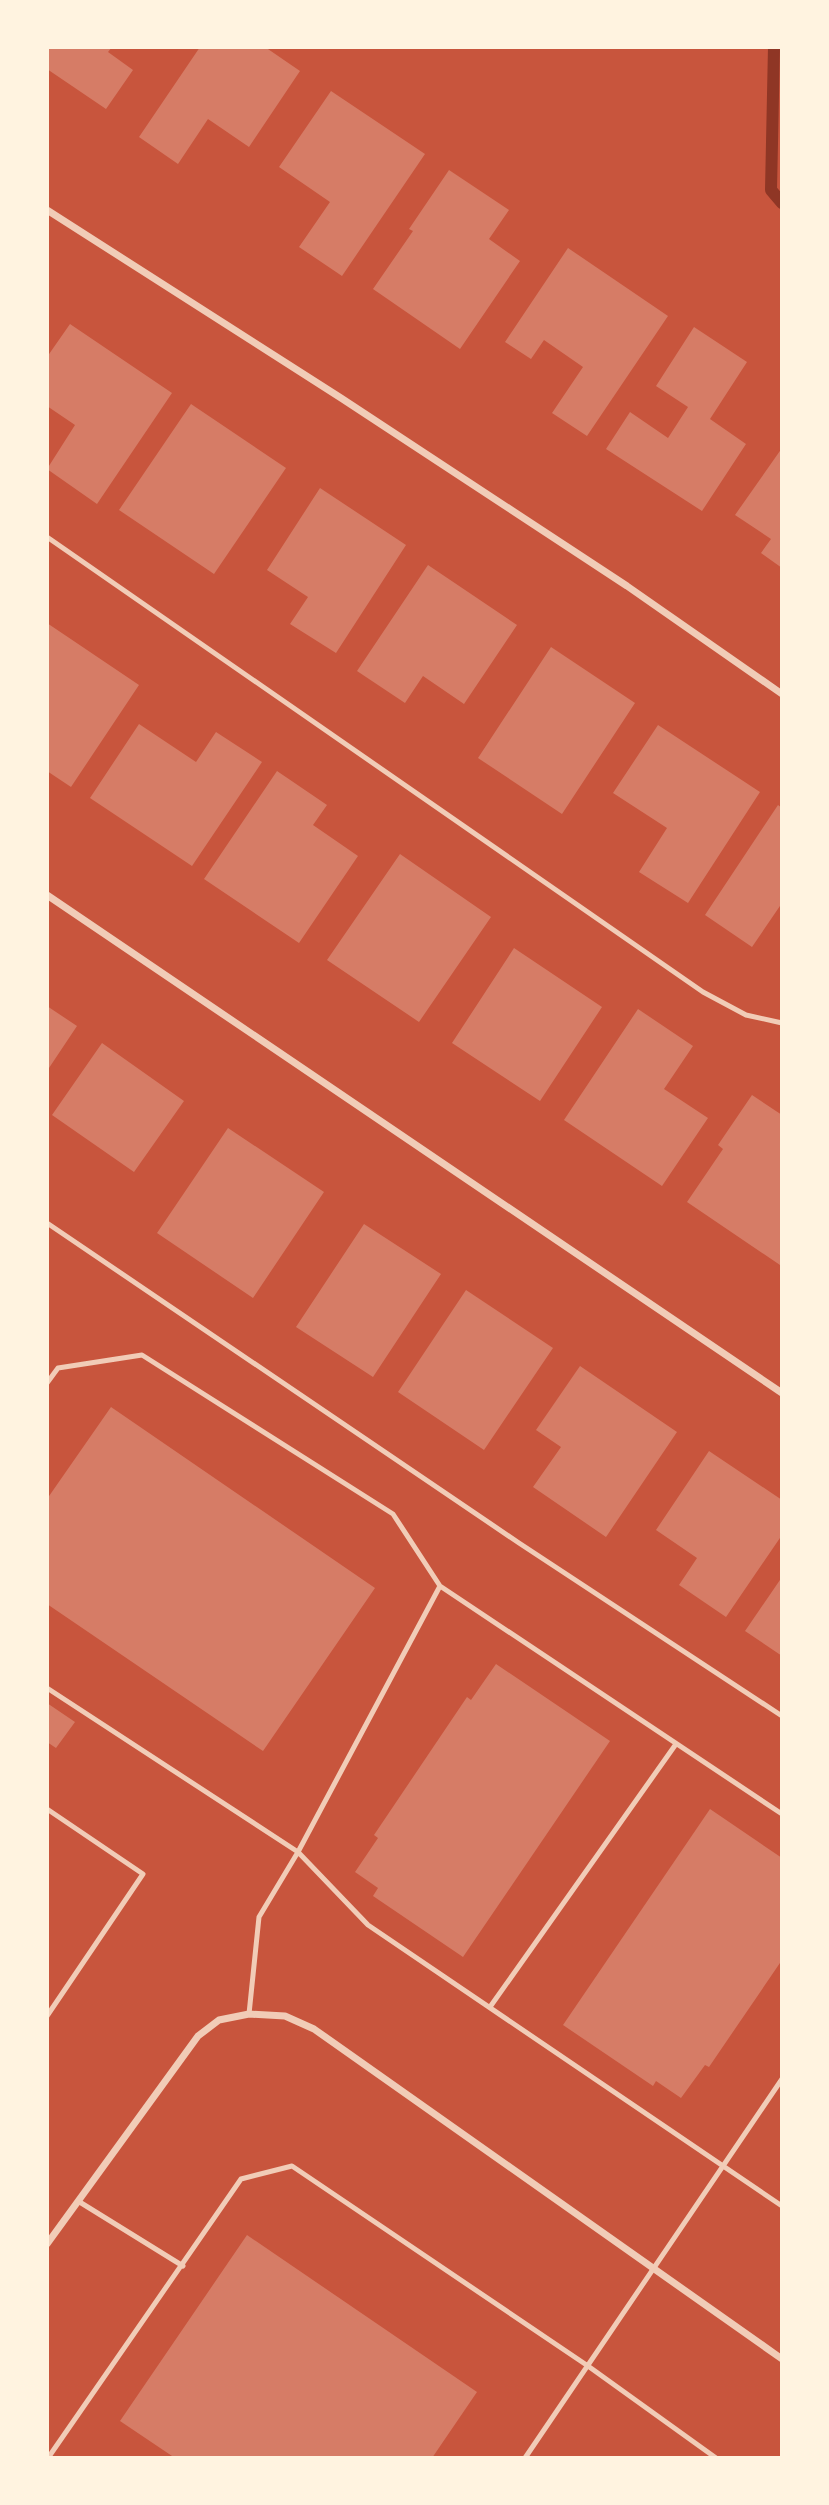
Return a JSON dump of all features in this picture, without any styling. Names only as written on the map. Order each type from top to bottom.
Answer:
[{"type":"street","points":[[47,224],[50,212],[341,398],[615,578],[782,694]]},
{"type":"street","points":[[47,895],[782,1392]]},
{"type":"street","points":[[48,2242],[198,2035],[219,2020],[249,2014],[285,2016],[314,2029],[782,2359]]},
{"type":"lane","points":[[47,537],[703,992],[746,1015],[782,1023]]},
{"type":"lane","points":[[47,1223],[519,1543],[782,1716]]},
{"type":"lane","points":[[47,1383],[58,1368],[142,1355],[393,1514],[440,1586],[782,1814]]},
{"type":"lane","points":[[249,2014],[259,1917],[298,1852],[440,1586]]},
{"type":"lane","points":[[47,1688],[298,1852],[368,1925],[782,2206]]},
{"type":"lane","points":[[490,2007],[676,1744]]},
{"type":"lane","points":[[47,1809],[143,1874],[47,2016]]},
{"type":"lane","points":[[525,2458],[782,2079]]},
{"type":"lane","points":[[48,2458],[241,2179],[292,2166],[588,2366],[716,2458]]},
{"type":"lane","points":[[78,2201],[183,2266]]},
{"type":"building","points":[[47,47],[112,47],[108,52],[133,70],[106,109],[47,69]]},
{"type":"building","points":[[200,47],[265,47],[300,71],[249,147],[208,119],[178,164],[139,137]]},
{"type":"building","points":[[331,91],[425,154],[342,276],[299,247],[330,202],[279,167]]},
{"type":"building","points":[[449,170],[509,210],[489,239],[520,261],[460,349],[373,289],[413,231],[409,229]]},
{"type":"building","points":[[568,248],[668,316],[587,436],[552,413],[583,367],[544,340],[531,359],[505,342]]},
{"type":"building","points":[[70,324],[172,393],[97,504],[47,469],[75,425],[47,406],[47,357]]},
{"type":"building","points":[[694,327],[747,362],[710,419],[746,444],[702,511],[606,449],[630,412],[668,438],[688,407],[656,386]]},
{"type":"building","points":[[191,404],[286,468],[214,574],[119,510]]},
{"type":"building","points":[[782,448],[782,568],[761,553],[771,539],[735,515]]},
{"type":"building","points":[[320,488],[406,545],[336,653],[290,624],[308,597],[267,570]]},
{"type":"building","points":[[428,565],[517,625],[464,704],[423,676],[405,703],[357,671]]},
{"type":"building","points":[[47,623],[139,685],[71,787],[47,771]]},
{"type":"building","points":[[551,647],[635,703],[562,814],[478,758]]},
{"type":"building","points":[[139,724],[196,762],[216,732],[262,762],[192,866],[90,798]]},
{"type":"building","points":[[658,725],[760,792],[688,903],[639,872],[667,828],[613,793]]},
{"type":"building","points":[[277,771],[327,805],[313,825],[358,856],[299,943],[204,879]]},
{"type":"building","points":[[778,805],[782,808],[782,903],[752,947],[705,915]]},
{"type":"building","points":[[400,854],[491,917],[419,1022],[327,960]]},
{"type":"building","points":[[514,948],[602,1007],[540,1101],[452,1043]]},
{"type":"building","points":[[47,1006],[77,1026],[47,1071]]},
{"type":"building","points":[[638,1009],[693,1046],[664,1089],[708,1118],[662,1186],[564,1120]]},
{"type":"building","points":[[102,1043],[184,1101],[134,1172],[52,1115]]},
{"type":"building","points":[[752,1095],[782,1115],[780,1265],[687,1202],[723,1149],[718,1145]]},
{"type":"building","points":[[228,1128],[324,1192],[253,1298],[157,1233]]},
{"type":"building","points":[[364,1224],[441,1274],[373,1377],[296,1327]]},
{"type":"building","points":[[466,1290],[553,1348],[484,1450],[398,1392]]},
{"type":"building","points":[[580,1366],[677,1432],[606,1537],[533,1487],[561,1447],[536,1430]]},
{"type":"building","points":[[111,1407],[375,1588],[263,1751],[47,1604],[47,1499]]},
{"type":"building","points":[[709,1451],[782,1500],[782,1535],[726,1617],[679,1585],[697,1558],[656,1530]]},
{"type":"building","points":[[782,1577],[782,1656],[745,1631]]},
{"type":"building","points":[[496,1664],[610,1741],[463,1957],[373,1896],[378,1888],[355,1872],[378,1838],[374,1835],[467,1697],[471,1700]]},
{"type":"building","points":[[47,1703],[75,1722],[56,1748],[47,1742]]},
{"type":"building","points":[[710,1809],[782,1858],[782,1960],[709,2067],[705,2065],[681,2098],[656,2081],[653,2086],[563,2025]]},
{"type":"building","points":[[247,2235],[477,2392],[432,2458],[175,2458],[120,2421]]},
{"type":"waterway","points":[[774,47],[771,190],[782,203]]}]
